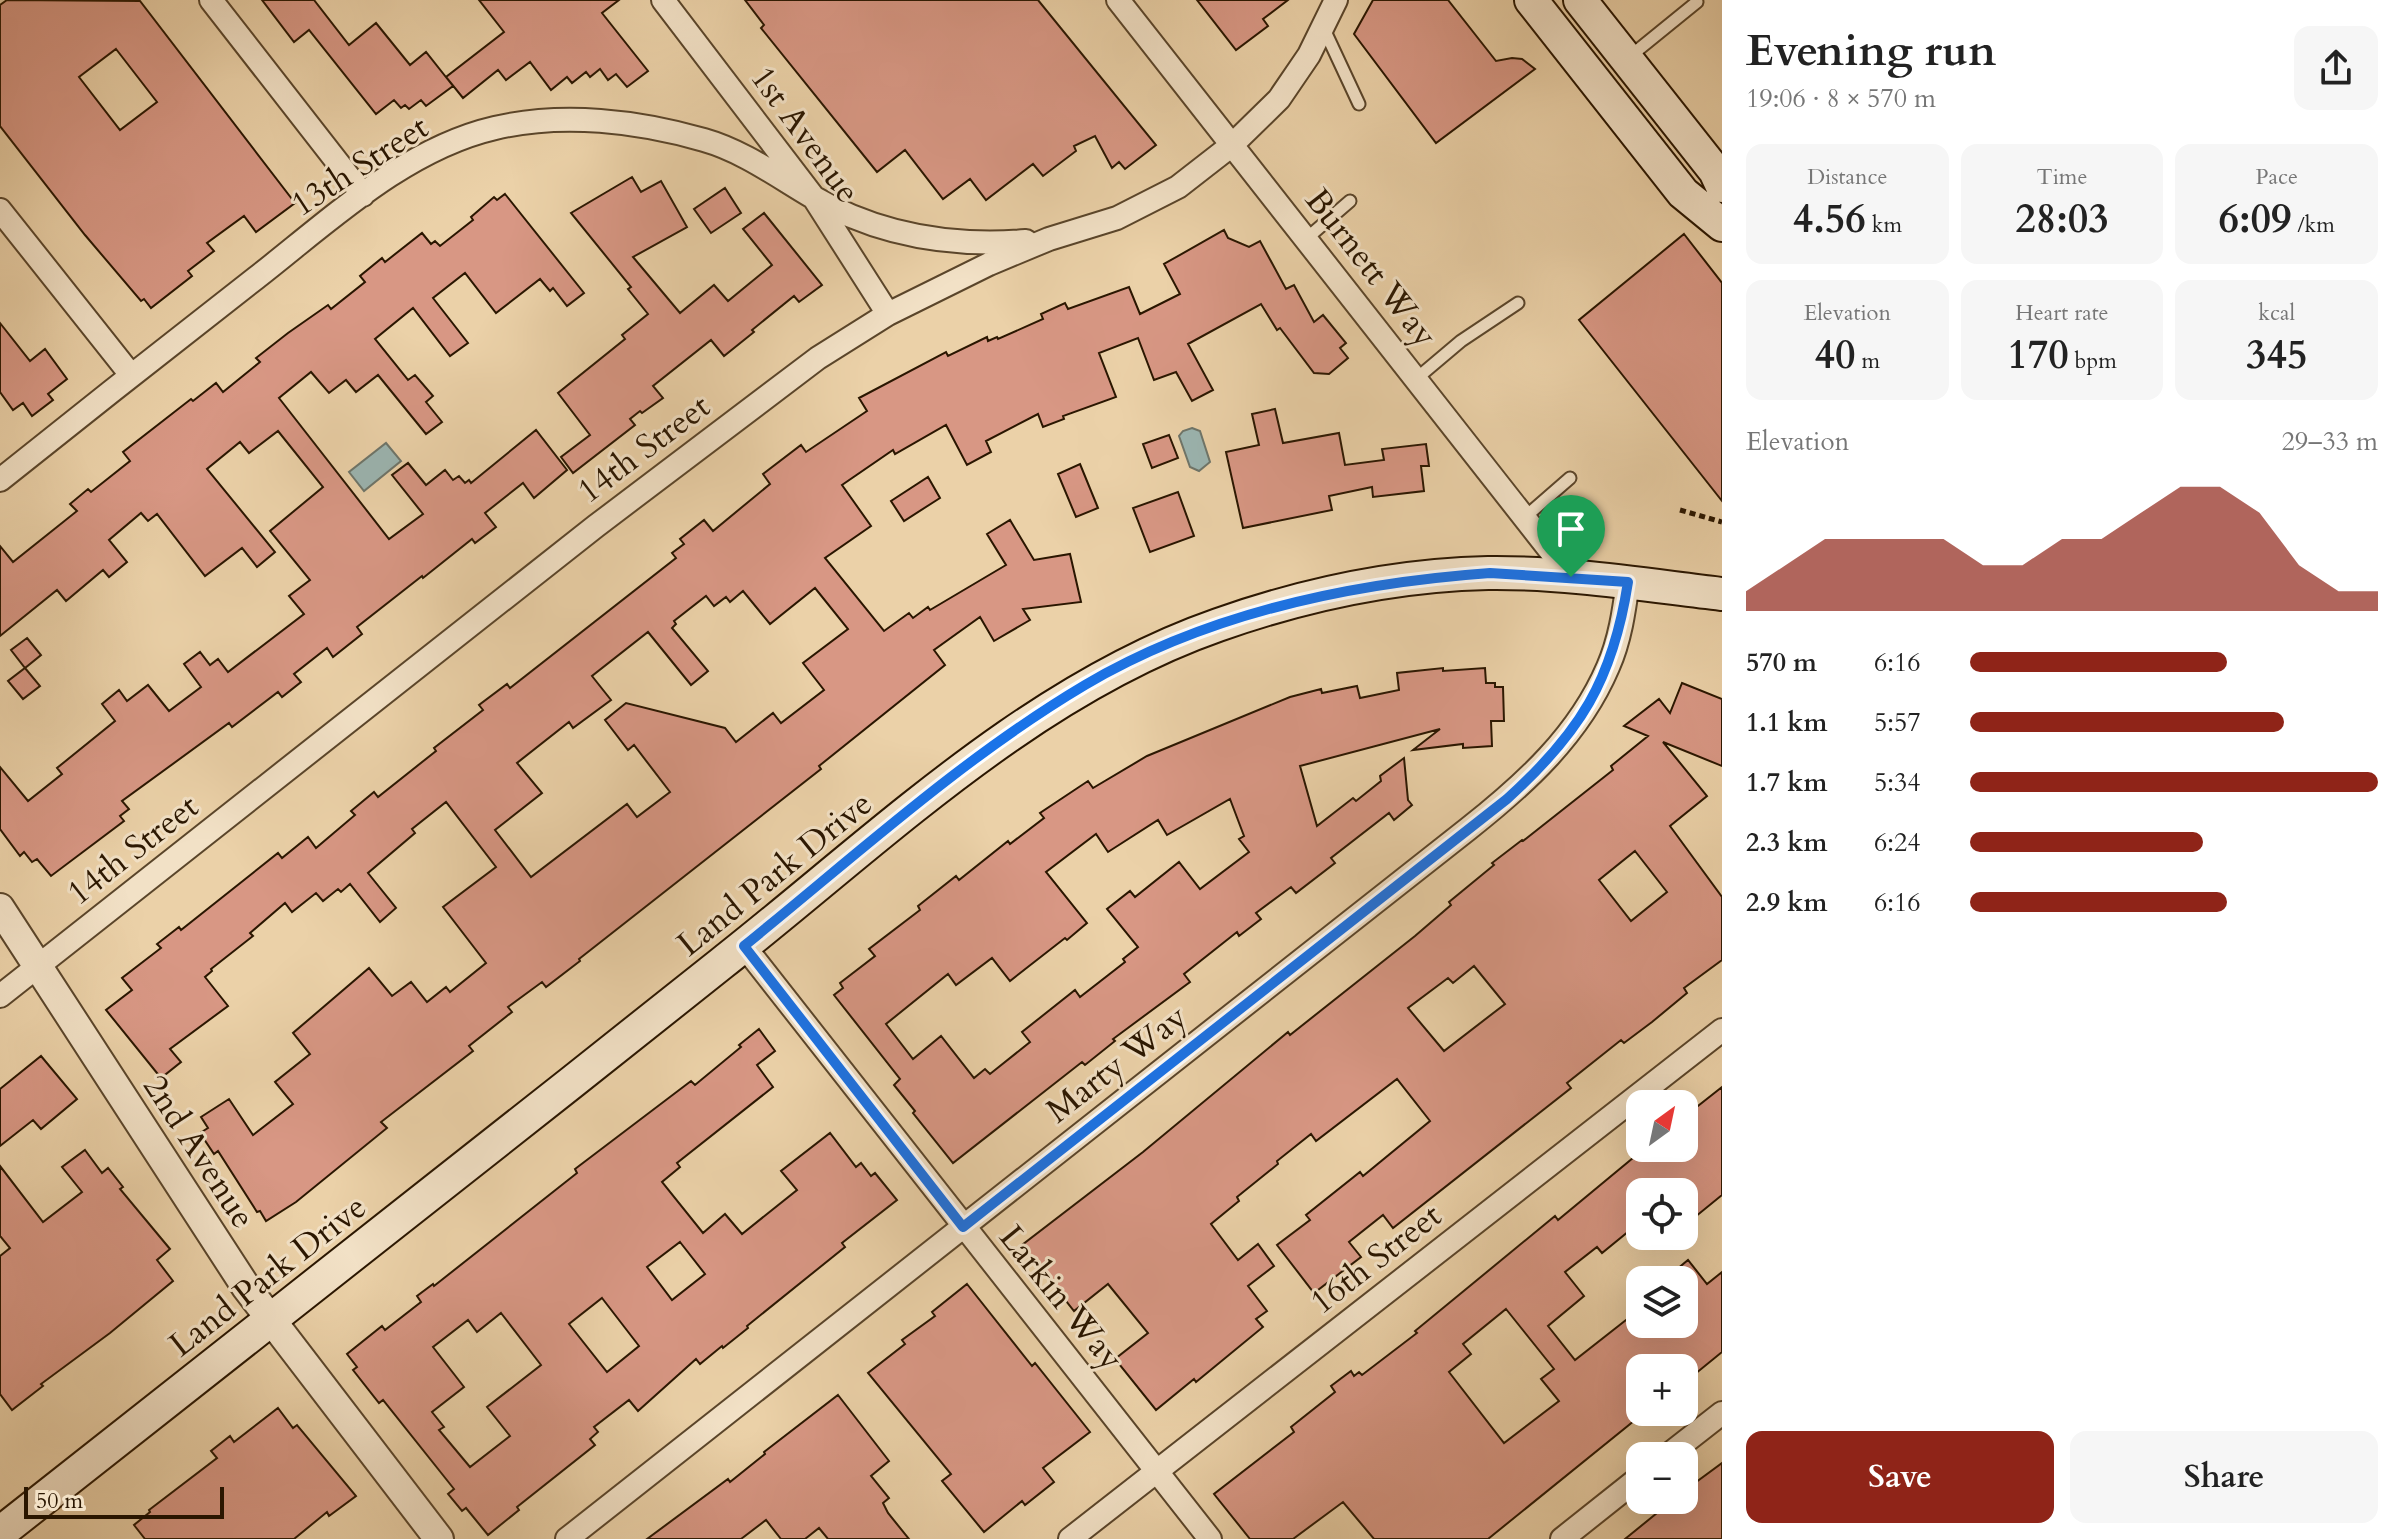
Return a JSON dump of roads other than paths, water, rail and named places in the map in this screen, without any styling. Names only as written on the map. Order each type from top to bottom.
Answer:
[{"type":"main road","points":[[1531,0],[1683,193],[1722,225]]},
{"type":"main road","points":[[1580,0],[1715,171],[1722,186]]},
{"type":"main road","name":"Land Park Drive","points":[[0,1533],[961,771],[1086,685],[1136,659],[1216,625],[1276,607],[1415,578],[1490,573],[1571,577],[1722,594]]},
{"type":"street","points":[[211,0],[363,195]]},
{"type":"street","name":"1st Avenue","points":[[663,0],[814,198],[888,314]]},
{"type":"street","name":"Burnett Way","points":[[1118,0],[1571,577]]},
{"type":"street","name":"14th Street","points":[[0,996],[596,526],[818,358],[888,314],[989,264],[1049,239],[1117,218],[1178,187],[1232,145],[1279,99],[1324,28],[1336,0]]},
{"type":"street","name":"13th Street","points":[[0,480],[363,195],[447,145],[494,128],[544,120],[654,127],[708,140],[755,162],[814,198],[892,232],[988,244],[1049,239]]},
{"type":"street","points":[[0,210],[131,375]]},
{"type":"street","name":"Marty Way","points":[[567,1539],[1478,822],[1534,774],[1576,724],[1609,665],[1622,623],[1628,582]]},
{"type":"street","name":"2nd Avenue","points":[[0,908],[270,1321],[439,1539]]},
{"type":"street","name":"Larkin Way","points":[[744,946],[1210,1539]]},
{"type":"street","name":"16th Street","points":[[1070,1539],[1722,1030]]},
{"type":"street","points":[[1685,1442],[1722,1413]]},
{"type":"street","points":[[1562,1539],[1626,1488]]},
{"type":"lane","points":[[1627,59],[1697,2]]},
{"type":"lane","points":[[1324,28],[1359,104]]},
{"type":"lane","points":[[1306,239],[1350,201]]},
{"type":"lane","points":[[1416,379],[1461,341],[1518,303]]},
{"type":"lane","points":[[1524,518],[1570,478]]},
{"type":"water","points":[[1192,428],[1200,431],[1210,462],[1199,471],[1190,467],[1179,436]]},
{"type":"water","points":[[386,443],[401,461],[364,491],[349,472]]}]
